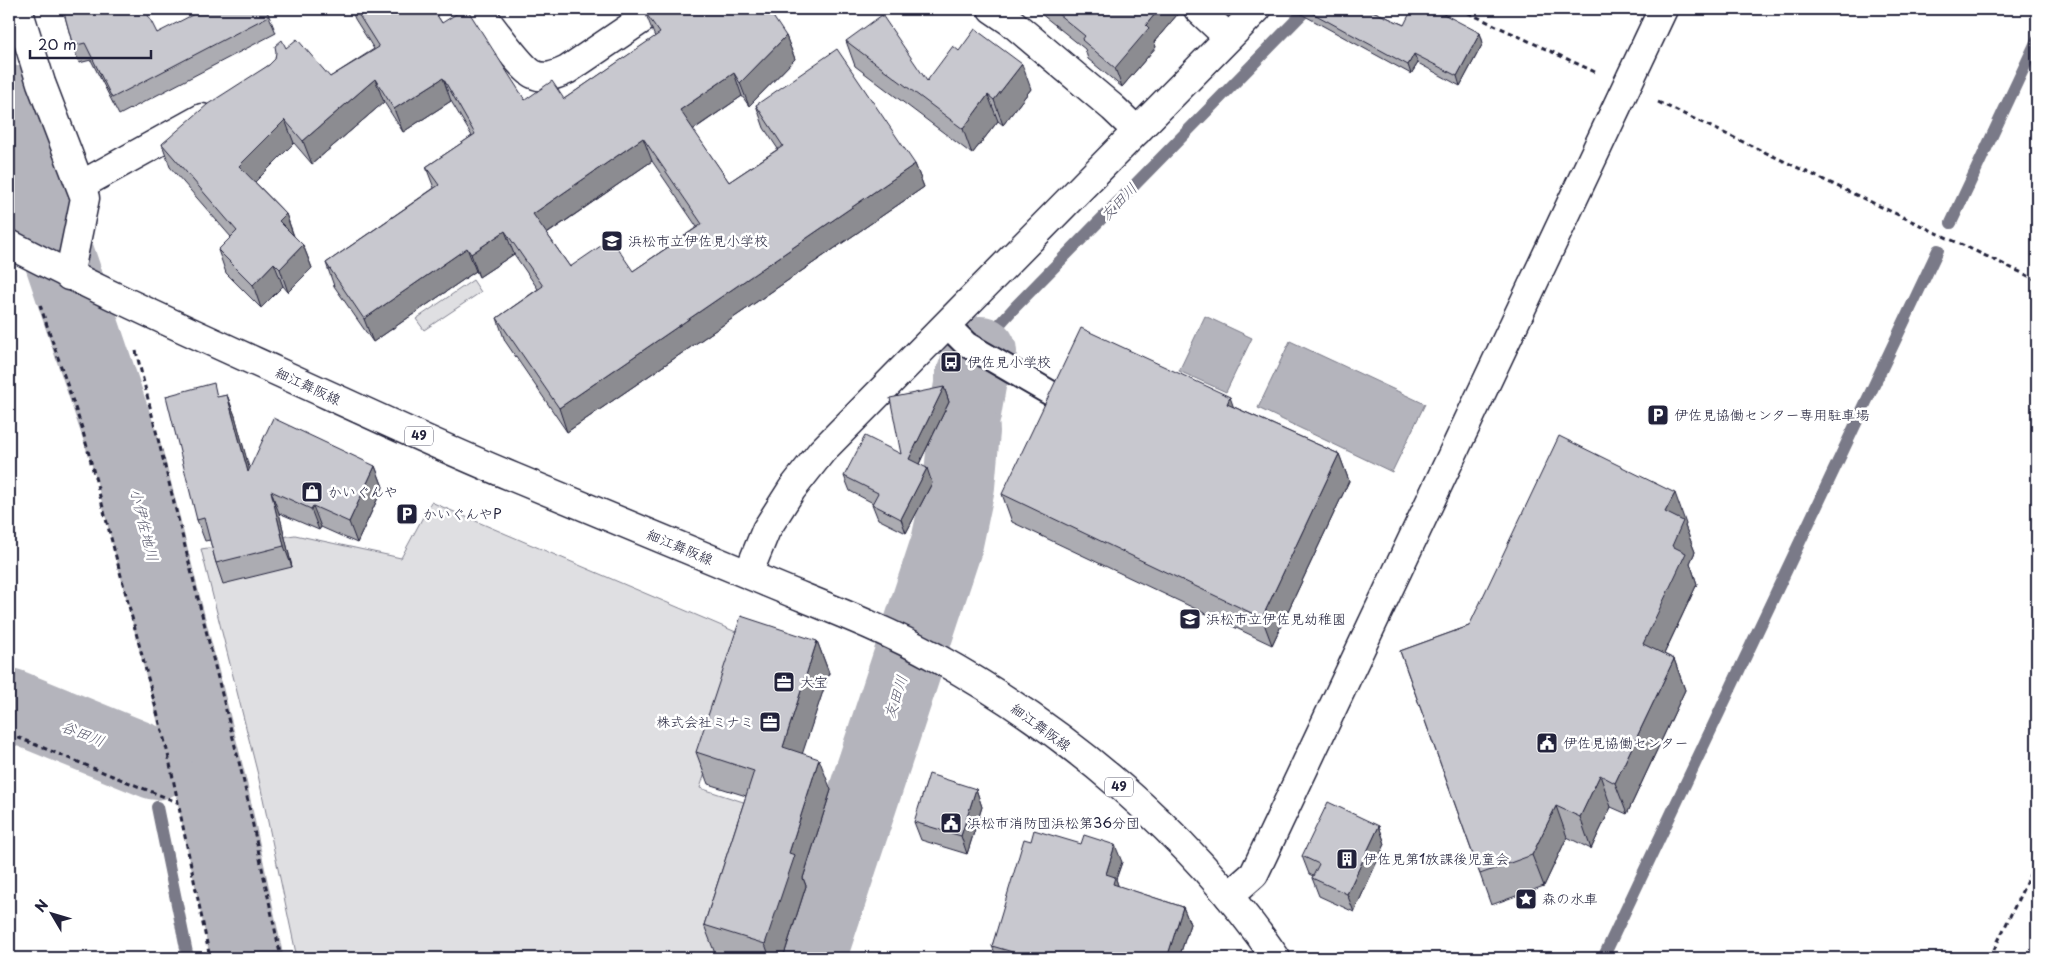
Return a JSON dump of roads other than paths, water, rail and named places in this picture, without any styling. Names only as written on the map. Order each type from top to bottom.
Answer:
[{"type":"street","points":[[18,9],[41,83],[85,198],[69,276]]},
{"type":"street","points":[[478,9],[520,62],[533,74],[551,77],[567,70],[657,9]]},
{"type":"street","points":[[992,9],[1011,22],[1113,108],[1137,131]]},
{"type":"street","points":[[1198,9],[1228,38]]},
{"type":"street","points":[[748,574],[766,530],[792,489],[822,451],[1256,9]]},
{"type":"street","points":[[1229,896],[1254,874],[1663,9]]},
{"type":"street","points":[[81,185],[154,146],[224,104]]},
{"type":"street","name":"細江舞阪線","points":[[20,250],[95,289],[453,452],[748,574],[897,638],[928,654],[1023,712],[1105,774],[1180,841],[1229,896],[1276,958]]},
{"type":"lane","points":[[946,324],[966,344],[1052,394]]},
{"type":"waterway","name":"友田川","points":[[981,352],[996,328],[1015,307],[1307,9]]},
{"type":"waterway","points":[[1951,223],[2037,40]]},
{"type":"waterway","name":"小伊佐地川","points":[[9,101],[129,463],[211,786],[247,958]]},
{"type":"waterway","points":[[1603,958],[1938,250]]},
{"type":"waterway","name":"友田川","points":[[965,414],[971,379],[981,352]]},
{"type":"waterway","name":"友田川","points":[[810,958],[947,543],[959,486],[964,431]]},
{"type":"waterway","name":"谷田川","points":[[9,704],[156,764]]},
{"type":"waterway","points":[[157,807],[188,958]]},
{"type":"place","name":"浜松市立伊佐見小学校","points":[[612,241]]},
{"type":"place","name":"伊佐見小学校","points":[[951,362]]},
{"type":"place","name":"伊佐見協働センター専用駐車場","points":[[1658,415]]},
{"type":"place","name":"かいぐんや","points":[[312,492]]},
{"type":"place","name":"かいぐんやP","points":[[407,514]]},
{"type":"place","name":"浜松市立伊佐見幼稚園","points":[[1190,619]]},
{"type":"place","name":"大宝","points":[[784,682]]},
{"type":"place","name":"株式会社ミナミ","points":[[770,722]]},
{"type":"place","name":"伊佐見協働センター","points":[[1547,743]]},
{"type":"place","name":"浜松市消防団浜松第36分団","points":[[951,823]]},
{"type":"place","name":"伊佐見第1放課後児童会","points":[[1347,859]]},
{"type":"place","name":"森の水車","points":[[1526,899]]}]
